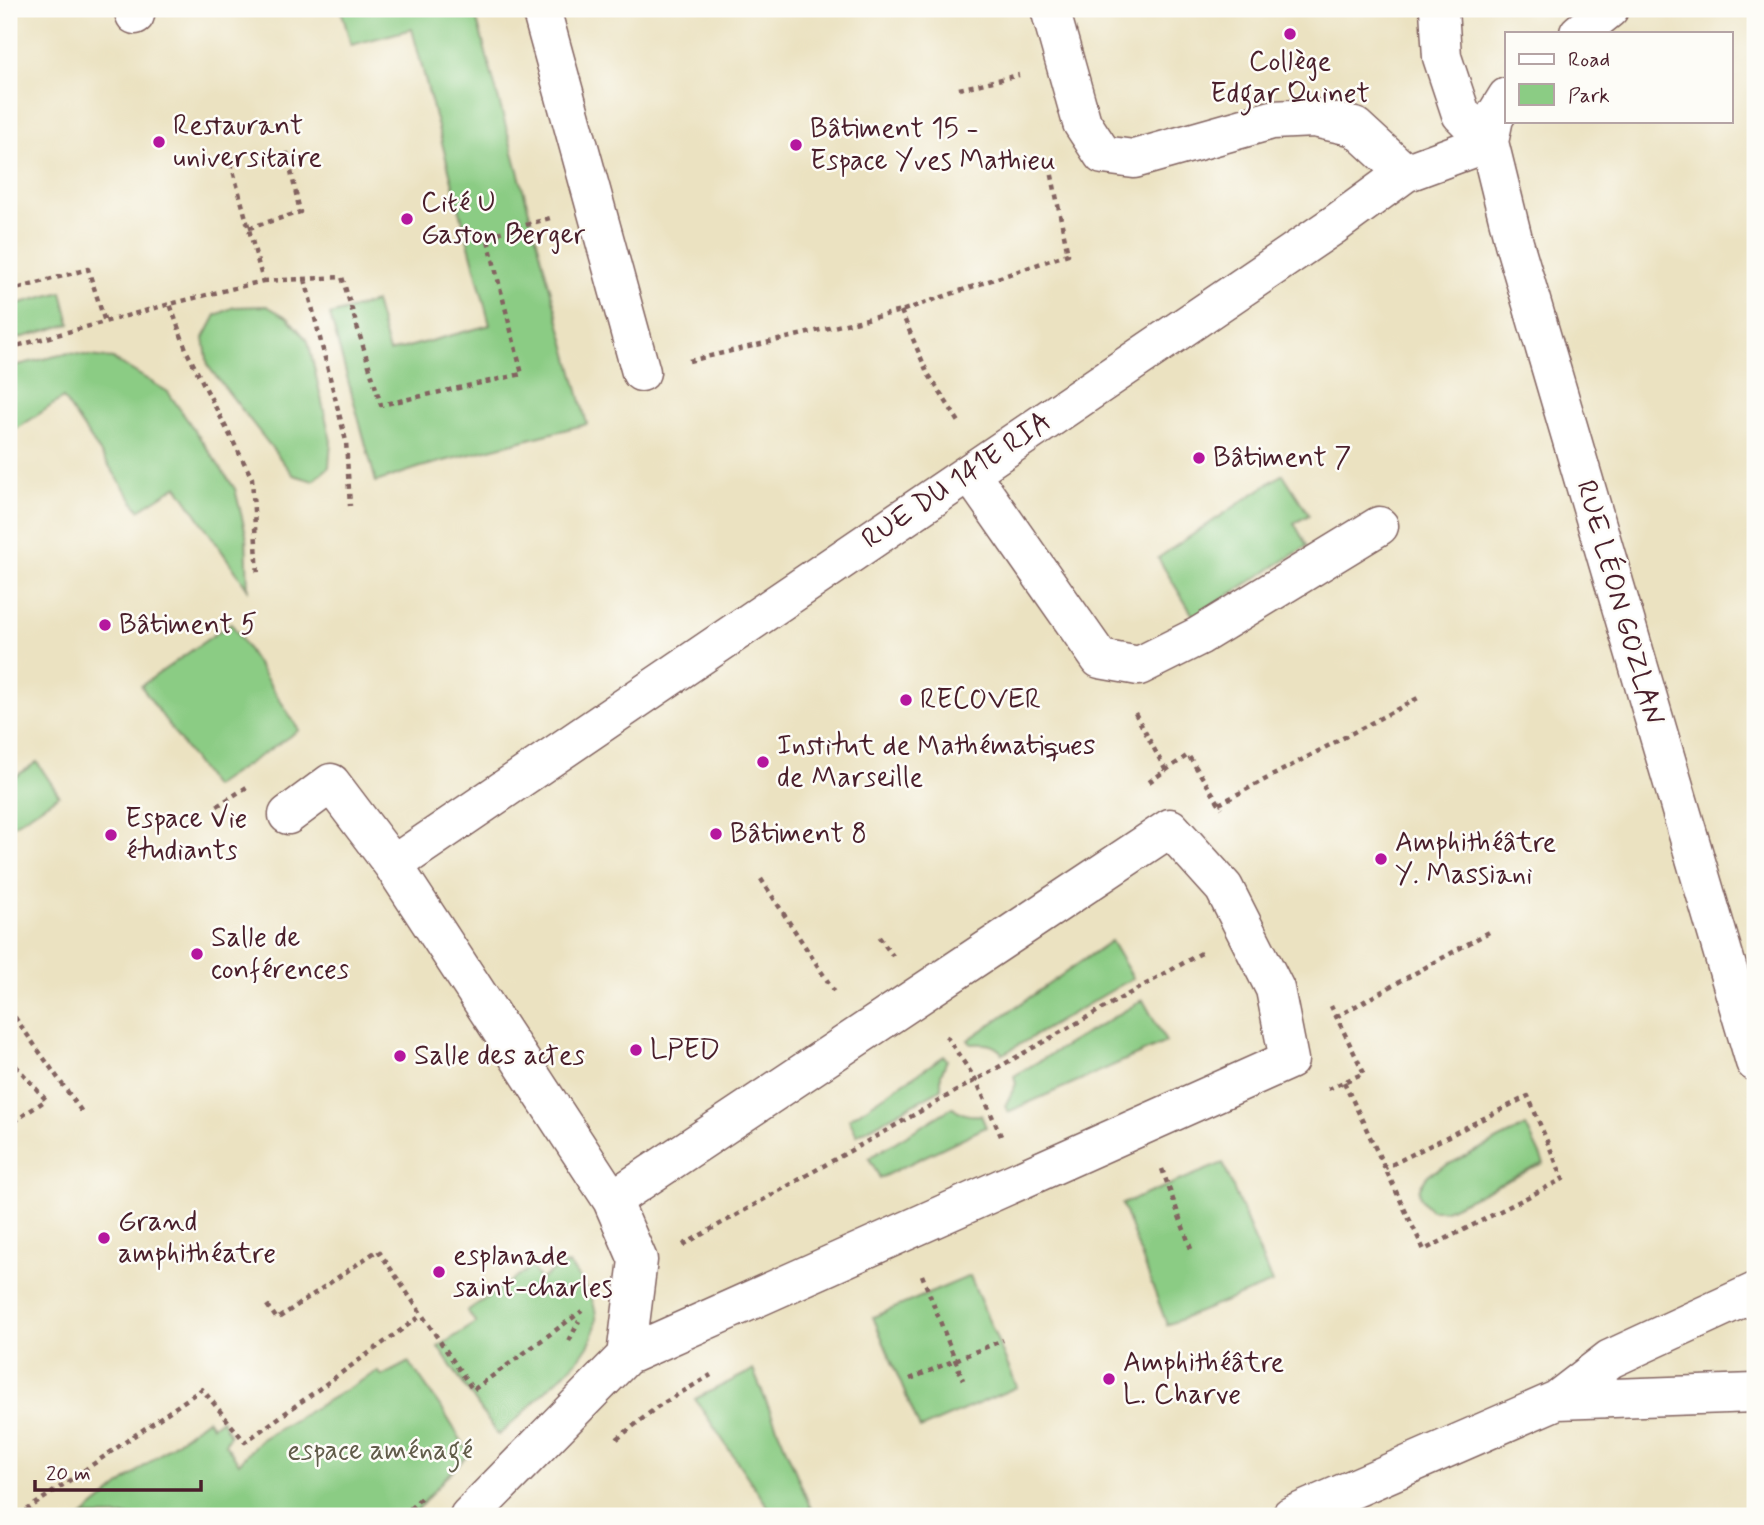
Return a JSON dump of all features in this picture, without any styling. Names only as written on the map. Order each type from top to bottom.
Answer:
[{"type":"street","points":[[541,9],[641,373]]},
{"type":"street","points":[[1050,9],[1082,123],[1102,155],[1134,159],[1272,120],[1314,118],[1355,127],[1405,173]]},
{"type":"street","points":[[1439,9],[1442,57],[1461,114],[1489,142]]},
{"type":"street","points":[[1580,32],[1609,9]]},
{"type":"street","points":[[1489,142],[1494,118],[1505,100]]},
{"type":"street","name":"RUE DU 141E RIA","points":[[393,864],[1334,225],[1405,173],[1489,142]]},
{"type":"street","name":"RUE LÉON GOZLAN","points":[[1489,142],[1522,271],[1755,1062]]},
{"type":"street","points":[[970,473],[1100,659],[1139,666],[1199,636],[1379,526]]},
{"type":"street","points":[[289,815],[331,783],[393,864],[612,1200],[638,1260],[626,1356]]},
{"type":"street","points":[[469,1516],[626,1356],[1289,1060],[1275,989],[1224,888],[1170,828],[917,994],[612,1200]]},
{"type":"street","points":[[1291,1516],[1557,1400],[1610,1359],[1755,1292]]},
{"type":"street","points":[[1557,1400],[1755,1393]]},
{"type":"path","points":[[959,89],[1031,73]]},
{"type":"path","points":[[249,228],[300,212],[286,148]]},
{"type":"path","points":[[231,163],[263,281]]},
{"type":"path","points":[[641,373],[901,311],[1068,254],[1049,163]]},
{"type":"path","points":[[9,348],[170,303],[263,281],[342,277],[380,405],[522,374],[487,236],[594,204]]},
{"type":"path","points":[[9,290],[88,269],[105,322]]},
{"type":"path","points":[[305,279],[346,440],[350,506]]},
{"type":"path","points":[[170,303],[187,352],[251,478],[258,576]]},
{"type":"path","points":[[901,311],[927,372],[948,403]]},
{"type":"path","points":[[1219,804],[1418,698]]},
{"type":"path","points":[[1134,712],[1166,771]]},
{"type":"path","points":[[1143,786],[1188,755],[1226,815]]},
{"type":"path","points":[[761,879],[834,991]]},
{"type":"path","points":[[267,1305],[277,1319],[378,1250],[472,1390],[637,1271],[1245,929]]},
{"type":"path","points":[[1336,1017],[1491,931]]},
{"type":"path","points":[[879,937],[976,1080],[1021,1180]]},
{"type":"path","points":[[891,954],[902,946]]},
{"type":"path","points":[[823,999],[845,984]]},
{"type":"path","points":[[1319,1093],[1364,1073],[1330,1005]]},
{"type":"path","points":[[9,1009],[82,1112]]},
{"type":"path","points":[[9,1058],[46,1100],[9,1125]]},
{"type":"path","points":[[1344,1082],[1424,1250],[1563,1179],[1528,1096],[1385,1168]]},
{"type":"path","points":[[1161,1165],[1191,1249]]},
{"type":"path","points":[[910,1279],[933,1269]]},
{"type":"path","points":[[922,1274],[963,1380]]},
{"type":"path","points":[[18,1516],[202,1389],[245,1442],[422,1315]]},
{"type":"path","points":[[910,1379],[1003,1340]]},
{"type":"path","points":[[615,1441],[657,1407],[717,1371]]},
{"type":"green space","points":[[341,9],[474,9],[587,424],[421,467],[376,482],[330,315],[375,302],[389,352],[490,325],[412,29],[351,45]]},
{"type":"green space","points":[[62,292],[70,324],[9,341],[9,306]]},
{"type":"green space","points":[[267,306],[288,318],[308,341],[331,441],[329,467],[313,481],[293,475],[208,366],[204,338],[216,315],[234,307]]},
{"type":"green space","points":[[69,353],[113,359],[168,392],[235,489],[246,534],[248,589],[177,486],[139,510],[63,398],[9,434],[9,367]]},
{"type":"green space","points":[[1283,474],[1309,515],[1294,523],[1307,546],[1194,617],[1158,558]]},
{"type":"green space","points":[[231,623],[299,730],[213,787],[141,686]]},
{"type":"green space","points":[[37,762],[59,795],[9,828],[9,781]]},
{"type":"green space","points":[[1111,941],[1133,978],[1003,1054],[992,1046],[971,1044],[968,1040]]},
{"type":"green space","points":[[1143,1000],[1166,1042],[1008,1112],[1005,1106],[1016,1084],[1014,1076]]},
{"type":"green space","points":[[944,1056],[947,1060],[941,1074],[941,1089],[857,1135],[849,1119]]},
{"type":"green space","points":[[953,1107],[966,1114],[981,1115],[986,1127],[880,1178],[869,1158]]},
{"type":"green space","points":[[1526,1126],[1544,1163],[1446,1210],[1431,1210],[1422,1201],[1420,1188],[1429,1174]]},
{"type":"green space","points":[[1223,1163],[1272,1283],[1167,1325],[1122,1204]]},
{"type":"green space","name":"espace aménagé","points":[[569,1264],[593,1302],[596,1316],[591,1339],[578,1360],[498,1435],[438,1347],[476,1323],[467,1311],[532,1267],[540,1280],[561,1265]]},
{"type":"green space","points":[[970,1276],[1017,1387],[920,1429],[873,1317]]},
{"type":"green space","name":"espace aménagé","points":[[409,1362],[442,1409],[468,1455],[412,1516],[83,1516],[207,1419],[212,1426],[221,1419],[230,1435],[225,1444],[239,1463],[260,1440],[378,1371],[382,1376]]},
{"type":"green space","points":[[753,1370],[814,1516],[774,1516],[695,1399]]},
{"type":"place","name":"Collège Edgar Quinet","points":[[1290,34]]},
{"type":"place","name":"Restaurant universitaire","points":[[159,142]]},
{"type":"place","name":"Bâtiment 15 - Espace Yves Mathieu","points":[[796,145]]},
{"type":"place","name":"Cité U Gaston Berger","points":[[407,219]]},
{"type":"place","name":"Bâtiment 7","points":[[1199,458]]},
{"type":"place","name":"Bâtiment 5","points":[[105,625]]},
{"type":"place","name":"RECOVER","points":[[906,700]]},
{"type":"place","name":"Institut de Mathématiques de Marseille","points":[[763,762]]},
{"type":"place","name":"Bâtiment 8","points":[[716,834]]},
{"type":"place","name":"Espace Vie étudiants","points":[[111,835]]},
{"type":"place","name":"Amphithéâtre Y. Massiani","points":[[1381,859]]},
{"type":"place","name":"Salle de conférences","points":[[197,954]]},
{"type":"place","name":"LPED","points":[[636,1050]]},
{"type":"place","name":"Salle des actes","points":[[400,1056]]},
{"type":"place","name":"Grand amphithéatre","points":[[104,1238]]},
{"type":"place","name":"esplanade saint-charles","points":[[439,1272]]},
{"type":"place","name":"Amphithéâtre L. Charve","points":[[1109,1379]]}]
